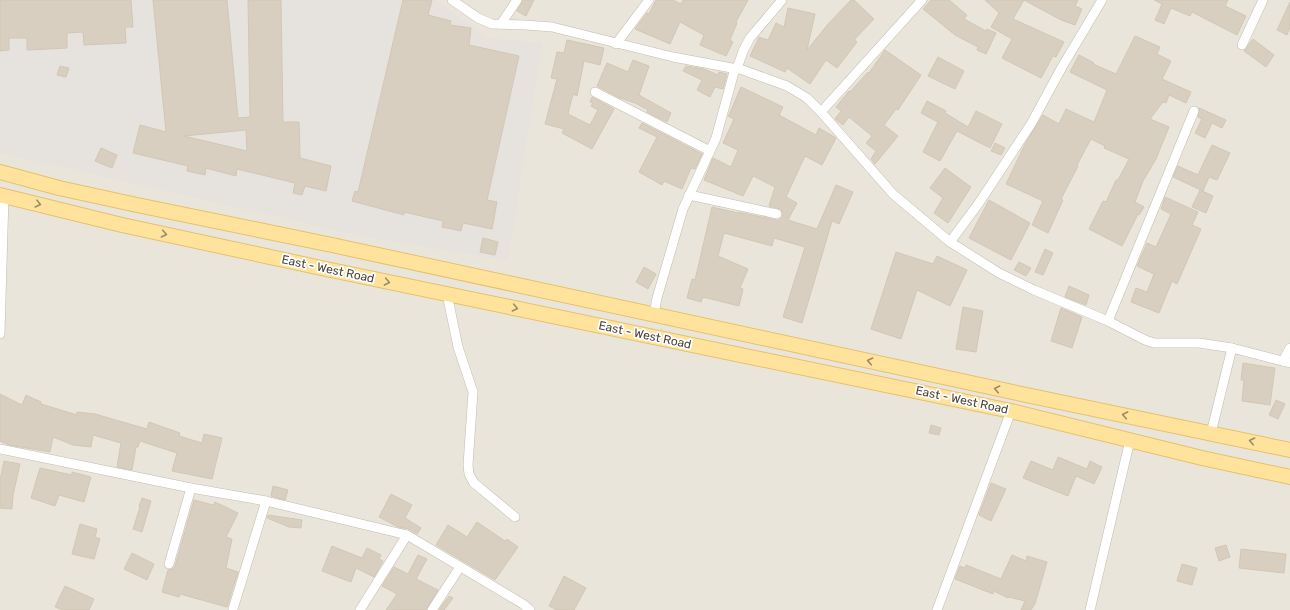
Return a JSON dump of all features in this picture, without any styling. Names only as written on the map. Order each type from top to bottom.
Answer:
[{"type":"main road","name":"East - West Road","points":[[0,172],[59,188],[137,205],[1290,450]]},
{"type":"main road","name":"East - West Road","points":[[2,195],[122,225],[318,268],[1011,410],[1202,458],[1290,477]]},
{"type":"street","points":[[452,0],[466,11],[486,22],[552,27],[673,57],[745,70],[787,86],[807,98],[821,112],[893,194],[950,242],[999,273],[1034,290],[1108,321],[1144,340],[1154,343],[1199,342],[1232,348],[1286,362],[1290,348]]},
{"type":"street","points":[[501,24],[517,0]]},
{"type":"street","points":[[616,44],[649,0]]},
{"type":"street","points":[[654,314],[657,298],[683,210],[716,138],[734,72],[737,69],[743,51],[750,38],[782,0]]},
{"type":"street","points":[[821,112],[922,0]]},
{"type":"street","points":[[950,242],[1031,124],[1062,67],[1102,0]]},
{"type":"street","points":[[1242,45],[1263,0]]},
{"type":"street","points":[[595,92],[710,151]]},
{"type":"street","points":[[1108,321],[1194,111]]},
{"type":"street","points":[[0,334],[2,195]]},
{"type":"street","points":[[689,195],[777,214]]},
{"type":"street","points":[[447,294],[458,347],[473,392],[468,465],[469,474],[474,483],[515,517]]},
{"type":"street","points":[[1211,433],[1232,348]]},
{"type":"street","points":[[937,610],[1011,410]]},
{"type":"street","points":[[1090,610],[1130,440]]},
{"type":"street","points":[[0,449],[191,488],[266,500],[407,535],[523,604],[530,610]]},
{"type":"street","points":[[169,564],[191,488]]},
{"type":"street","points":[[233,609],[266,500]]},
{"type":"street","points":[[360,610],[407,535]]},
{"type":"street","points":[[432,610],[460,567]]},
{"type":"shaded area","points":[[0,0],[1290,0],[1290,610],[0,610]]},
{"type":"shaded area","points":[[0,0],[436,0],[488,38],[542,43],[508,261],[361,236],[0,153]]},
{"type":"building","points":[[0,0],[131,0],[133,27],[125,27],[126,43],[84,45],[83,32],[67,33],[67,48],[27,50],[27,38],[9,38],[9,50],[0,51]]},
{"type":"building","points":[[153,0],[227,0],[238,118],[250,117],[248,0],[281,0],[283,122],[299,122],[300,158],[331,166],[326,191],[305,186],[302,195],[293,193],[295,183],[237,169],[236,176],[206,168],[205,175],[187,171],[188,166],[133,153],[140,125],[166,132]],"holes":[[[246,130],[247,151],[184,136]]]},
{"type":"building","points":[[403,0],[432,0],[428,15],[451,21],[450,25],[471,28],[469,45],[519,56],[487,200],[497,202],[492,229],[463,223],[461,231],[442,227],[443,221],[404,212],[404,215],[352,201],[355,191],[358,192]]},
{"type":"building","points":[[523,0],[534,0],[526,16],[517,11]]},
{"type":"building","points":[[656,0],[673,0],[681,4],[683,0],[748,0],[736,22],[737,23],[730,40],[733,42],[726,56],[700,45],[704,35],[680,22],[670,44],[635,29],[647,13],[649,14]]},
{"type":"building","points":[[851,0],[854,0],[874,19],[854,40],[857,42],[837,68],[826,60],[810,84],[787,68],[785,72],[750,56],[759,37],[768,40],[776,23],[784,27],[788,8],[815,14],[807,50],[829,23]]},
{"type":"building","points":[[931,0],[949,0],[967,15],[964,19],[986,31],[987,29],[996,33],[986,54],[977,50],[978,47],[955,35],[923,9]]},
{"type":"building","points":[[985,0],[1024,0],[1013,19],[1064,42],[1056,57],[1053,56],[1041,78],[1002,58],[1012,39],[991,27],[999,13]]},
{"type":"building","points":[[1024,0],[1078,0],[1075,6],[1082,9],[1075,25],[1061,20]]},
{"type":"building","points":[[1154,0],[1228,0],[1225,6],[1246,16],[1237,35],[1192,12],[1190,16],[1171,8],[1164,24],[1155,20],[1162,4]]},
{"type":"building","points":[[1290,2],[1290,27],[1287,35],[1277,30]]},
{"type":"building","points":[[1135,36],[1160,47],[1157,54],[1171,61],[1162,79],[1191,92],[1186,103],[1169,95],[1166,103],[1163,102],[1150,119],[1169,127],[1156,159],[1143,181],[1135,202],[1144,207],[1139,215],[1138,214],[1122,246],[1089,229],[1103,201],[1106,202],[1116,180],[1118,180],[1129,159],[1104,148],[1105,146],[1091,139],[1061,199],[1063,200],[1048,233],[1032,225],[1043,201],[1006,184],[1025,144],[1043,115],[1059,124],[1066,109],[1094,122],[1107,90],[1070,72],[1079,55],[1094,63],[1093,64],[1116,74]]},
{"type":"building","points":[[1253,39],[1274,55],[1266,67],[1244,51]]},
{"type":"building","points":[[567,40],[604,48],[600,65],[584,61],[577,96],[573,94],[568,114],[590,125],[598,110],[591,106],[593,103],[590,102],[592,97],[614,109],[592,149],[562,133],[564,129],[545,124],[557,79],[551,78],[557,52],[564,53]]},
{"type":"building","points":[[885,50],[921,75],[898,110],[896,109],[884,125],[898,136],[875,164],[871,159],[876,151],[866,143],[872,136],[849,117],[843,125],[835,119],[841,111],[836,107],[849,91],[850,92],[868,72],[869,73]]},
{"type":"building","points":[[938,57],[964,71],[955,89],[928,76]]},
{"type":"building","points":[[633,60],[649,66],[639,95],[671,113],[667,122],[647,112],[648,110],[635,103],[620,98],[597,86],[607,63],[628,72]]},
{"type":"building","points":[[60,66],[69,68],[66,77],[57,75]]},
{"type":"building","points":[[686,66],[704,69],[718,75],[719,72],[727,74],[723,89],[715,87],[710,97],[697,90],[702,80],[683,71]]},
{"type":"building","points":[[741,87],[783,107],[779,115],[816,135],[819,128],[836,138],[822,165],[805,156],[786,197],[797,203],[788,220],[817,229],[836,185],[853,192],[839,224],[832,221],[802,323],[783,317],[805,247],[774,238],[772,246],[724,233],[718,256],[748,269],[740,288],[743,289],[739,306],[703,297],[701,302],[687,298],[692,279],[695,280],[712,207],[776,220],[779,220],[783,216],[781,209],[769,206],[775,187],[753,176],[743,196],[704,180],[713,158],[731,167],[738,150],[723,143],[734,119],[728,116]]},
{"type":"building","points":[[927,101],[946,111],[945,113],[968,127],[976,111],[1002,124],[990,148],[957,131],[940,161],[923,152],[938,122],[921,113]]},
{"type":"building","points":[[1199,108],[1226,120],[1222,128],[1212,123],[1205,138],[1195,133],[1202,119],[1198,117]]},
{"type":"building","points":[[642,123],[702,154],[695,169],[691,168],[682,189],[664,181],[662,185],[639,172],[657,137],[639,128]]},
{"type":"building","points":[[995,143],[1005,148],[1001,155],[991,151]]},
{"type":"building","points":[[1212,145],[1230,153],[1217,180],[1209,177],[1203,191],[1173,177],[1178,166],[1198,175]]},
{"type":"building","points":[[101,148],[117,155],[112,168],[95,161]]},
{"type":"building","points":[[945,168],[971,187],[948,223],[934,213],[943,198],[930,188]]},
{"type":"building","points":[[1200,190],[1213,196],[1206,213],[1192,207]]},
{"type":"building","points":[[1165,197],[1198,212],[1192,225],[1201,229],[1177,284],[1172,281],[1159,313],[1131,302],[1136,288],[1147,292],[1154,274],[1137,266],[1147,243],[1156,247],[1171,214],[1161,209]]},
{"type":"building","points":[[989,200],[1030,223],[1011,260],[969,238]]},
{"type":"building","points":[[483,238],[498,242],[495,255],[480,252]]},
{"type":"building","points":[[1045,249],[1053,253],[1043,275],[1035,272]]},
{"type":"building","points":[[896,252],[933,264],[937,256],[967,270],[950,306],[917,290],[901,339],[871,329]]},
{"type":"building","points":[[1019,262],[1031,268],[1026,276],[1014,270]]},
{"type":"building","points":[[644,267],[656,274],[648,289],[636,282]]},
{"type":"building","points":[[1069,286],[1089,295],[1086,305],[1065,297]]},
{"type":"building","points":[[963,307],[983,311],[976,352],[956,349]]},
{"type":"building","points":[[1061,308],[1082,317],[1072,348],[1051,341]]},
{"type":"building","points":[[1243,363],[1275,368],[1270,405],[1242,401],[1244,380],[1241,380]]},
{"type":"building","points":[[0,394],[22,405],[26,395],[41,402],[41,404],[77,415],[77,412],[95,414],[147,429],[149,422],[180,433],[179,436],[202,443],[204,434],[222,438],[212,479],[172,471],[177,453],[140,441],[138,447],[136,447],[132,470],[117,467],[121,443],[93,435],[91,447],[73,445],[53,437],[50,452],[9,445],[0,441]]},
{"type":"building","points":[[1276,400],[1285,404],[1278,419],[1269,415]]},
{"type":"building","points":[[931,425],[941,428],[939,435],[929,433]]},
{"type":"building","points":[[1058,457],[1087,469],[1090,461],[1102,467],[1094,484],[1076,476],[1068,496],[1023,478],[1031,461],[1053,470]]},
{"type":"building","points":[[4,461],[20,464],[13,495],[12,509],[0,508],[0,480]]},
{"type":"building","points":[[40,468],[72,475],[72,472],[91,477],[84,502],[59,495],[55,506],[31,498]]},
{"type":"building","points":[[991,483],[1006,489],[991,521],[979,515]]},
{"type":"building","points":[[273,486],[288,490],[285,500],[271,496]]},
{"type":"building","points":[[391,494],[412,505],[405,518],[421,528],[417,534],[409,529],[398,527],[379,517]]},
{"type":"building","points":[[142,498],[151,501],[142,532],[133,529]]},
{"type":"building","points":[[194,500],[213,505],[215,502],[238,513],[226,537],[232,539],[226,568],[238,572],[227,607],[180,594],[179,597],[162,592],[168,570],[173,569],[175,566]]},
{"type":"building","points":[[268,515],[302,520],[301,528],[289,527],[267,518]]},
{"type":"building","points":[[477,522],[505,541],[507,539],[518,547],[495,580],[436,545],[448,525],[467,537]]},
{"type":"building","points":[[80,524],[97,529],[95,537],[100,539],[94,559],[72,554]]},
{"type":"building","points":[[1226,545],[1230,557],[1219,561],[1215,548]]},
{"type":"building","points":[[332,546],[362,558],[367,548],[381,555],[379,559],[383,561],[374,577],[356,568],[351,582],[322,571]]},
{"type":"building","points":[[1241,549],[1286,554],[1284,573],[1239,568]]},
{"type":"building","points":[[132,553],[154,564],[147,580],[124,569]]},
{"type":"building","points":[[418,555],[427,559],[416,579],[438,590],[426,610],[386,610],[397,594],[382,586],[394,567],[408,574]]},
{"type":"building","points":[[1012,555],[1026,561],[1027,556],[1047,562],[1035,604],[1031,610],[1021,610],[1025,601],[1008,598],[994,591],[993,594],[955,579],[960,566],[965,568],[966,565],[1001,579]]},
{"type":"building","points":[[1182,564],[1197,568],[1192,585],[1177,581]]},
{"type":"building","points":[[564,576],[586,588],[574,610],[557,610],[549,606]]},
{"type":"building","points":[[65,586],[94,599],[89,610],[63,610],[55,607]]},
{"type":"building","points":[[449,596],[453,598],[444,610],[439,610]]}]
